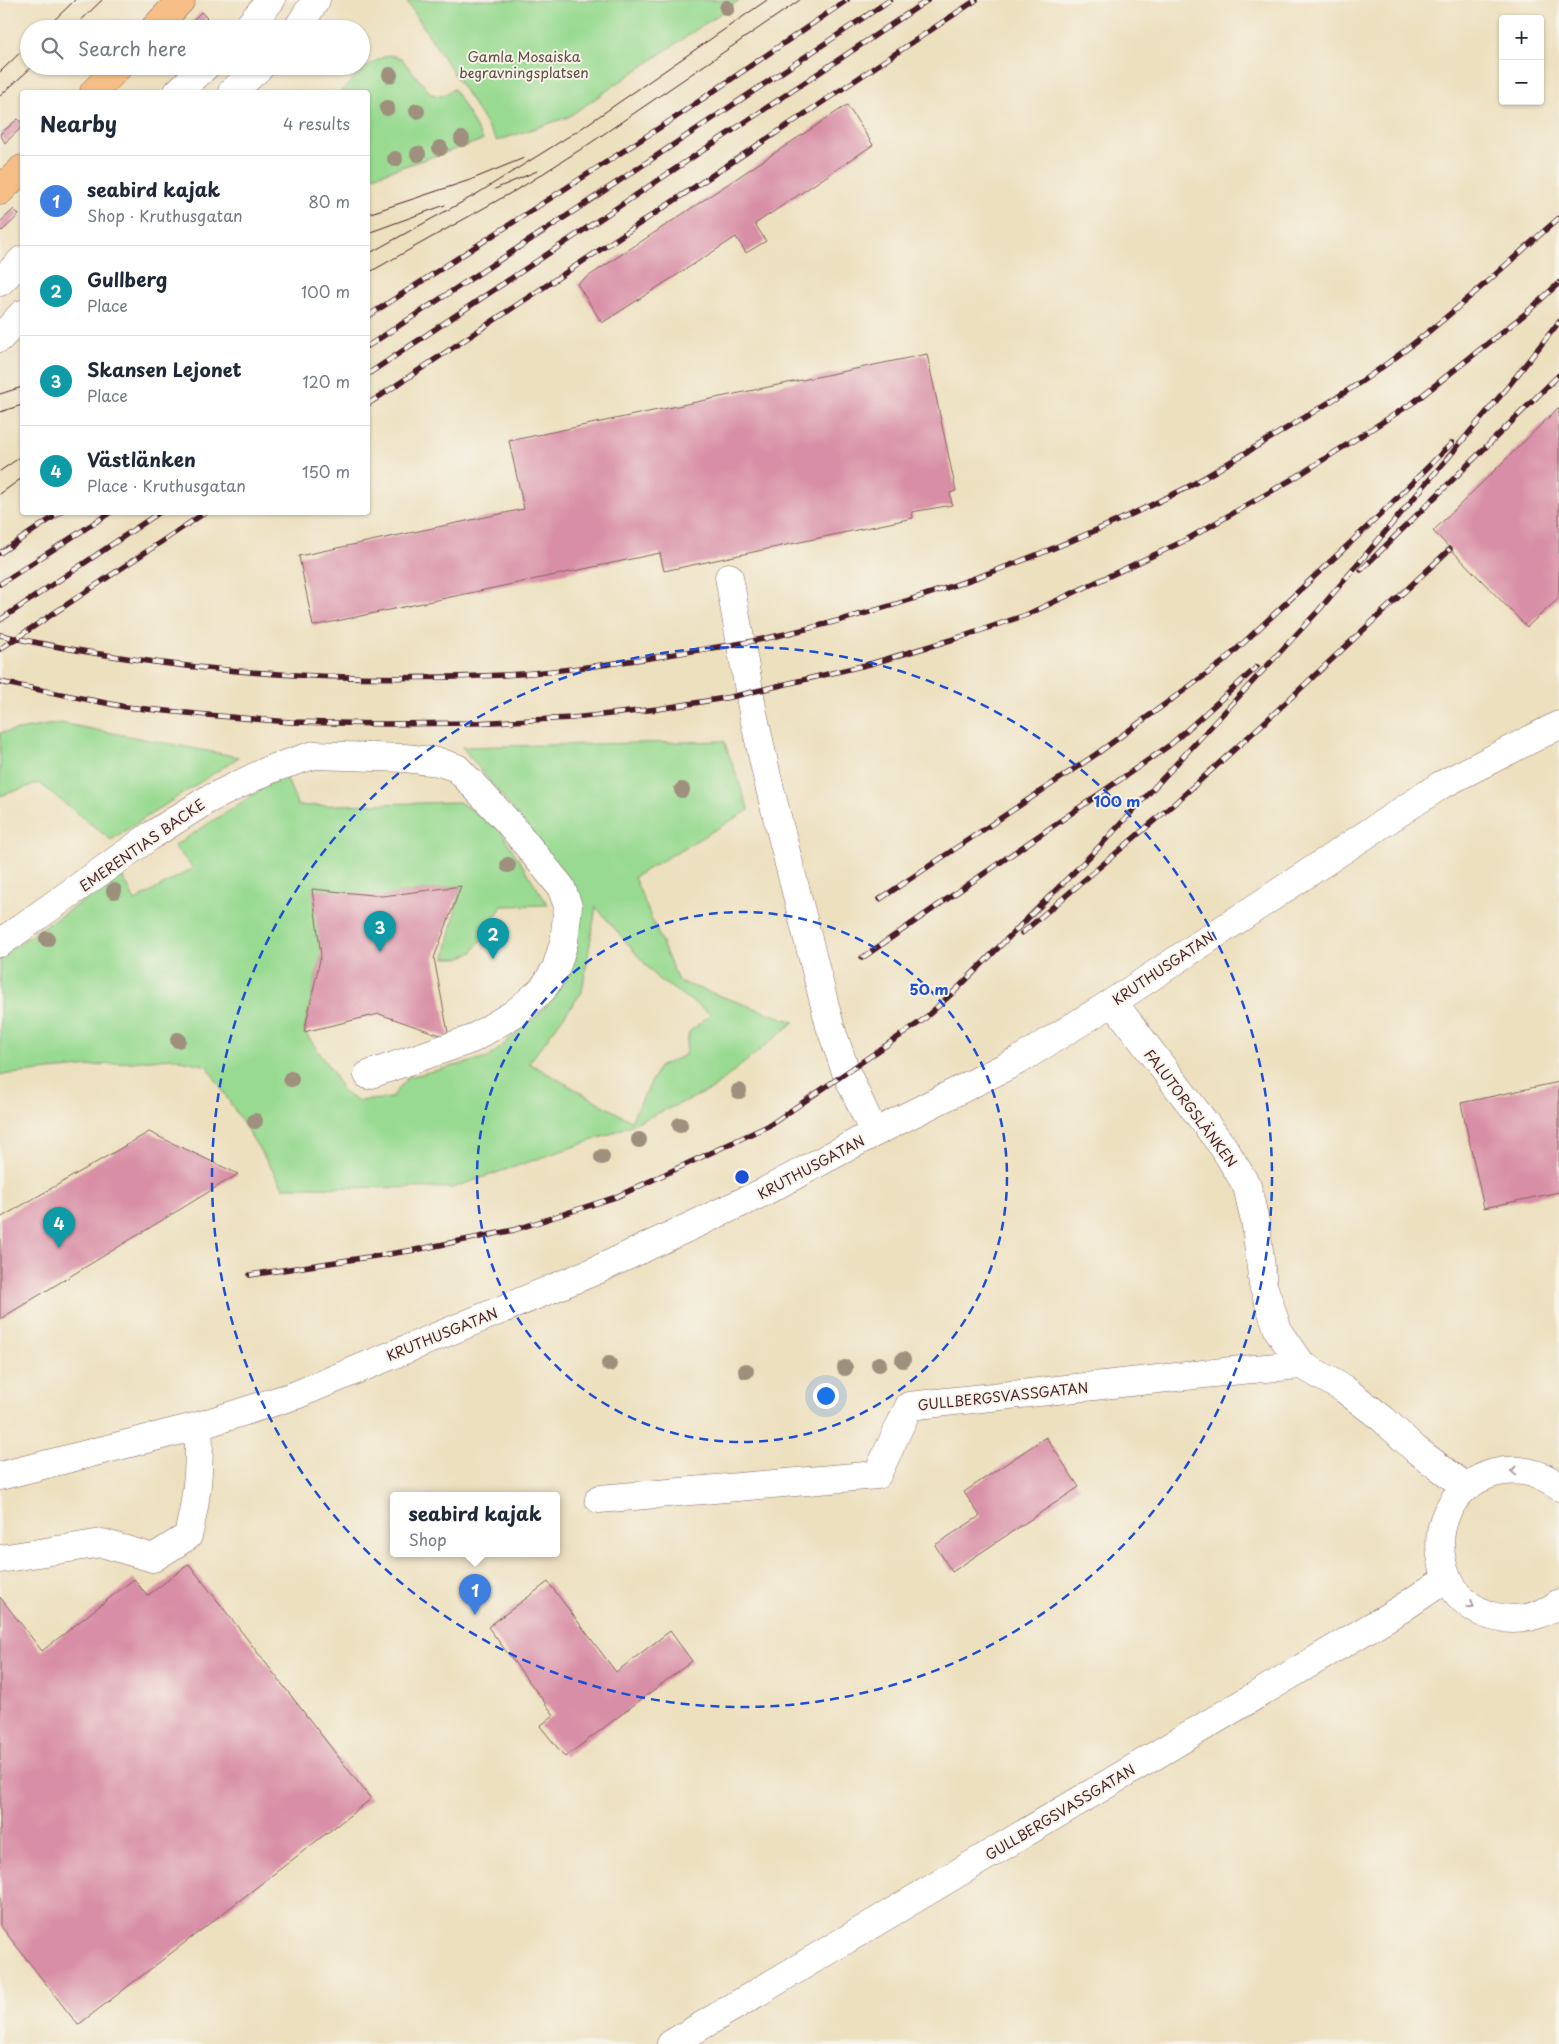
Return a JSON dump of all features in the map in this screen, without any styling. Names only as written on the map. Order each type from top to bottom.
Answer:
[{"type":"main road","points":[[162,20],[181,0]]},
{"type":"main road","points":[[96,90],[110,75]]},
{"type":"main road","points":[[0,191],[20,171]]},
{"type":"street","points":[[254,20],[271,0]]},
{"type":"street","points":[[303,20],[316,0]]},
{"type":"street","points":[[180,90],[196,75]]},
{"type":"street","points":[[234,90],[251,75]]},
{"type":"street","points":[[0,282],[20,262]]},
{"type":"street","points":[[0,338],[20,316]]},
{"type":"street","points":[[729,577],[753,713],[768,782],[830,1026],[846,1072],[874,1133]]},
{"type":"street","name":"KRUTHUSGATAN","points":[[0,1476],[198,1426],[296,1394],[597,1270],[762,1193],[874,1133],[1019,1060],[1113,1002],[1440,786],[1559,725]]},
{"type":"street","name":"EMERENTIAS BACKE","points":[[0,943],[152,835],[207,800],[270,769],[314,755],[405,758],[439,762],[457,768],[509,823],[561,887],[568,906],[567,928],[556,968],[543,989],[515,1013],[472,1039],[368,1075]]},
{"type":"street","name":"FALUTORGSLÄNKEN","points":[[1113,1002],[1224,1148],[1247,1186],[1256,1226],[1263,1285],[1278,1330],[1302,1366],[1344,1389],[1383,1419],[1415,1449],[1466,1487]]},
{"type":"street","name":"GULLBERGSVASSGATAN","points":[[599,1499],[878,1475],[909,1406],[1240,1370],[1302,1366]]},
{"type":"street","points":[[0,1559],[102,1544],[153,1558],[188,1536],[199,1480],[200,1450],[198,1426]]},
{"type":"street","points":[[1559,1486],[1544,1477],[1532,1473],[1508,1470],[1485,1476],[1466,1487],[1453,1502],[1441,1528],[1440,1558],[1447,1578],[1454,1589],[1467,1602],[1483,1612],[1507,1619],[1531,1616],[1559,1603]]},
{"type":"street","name":"GULLBERGSVASSGATAN","points":[[671,2044],[1392,1614],[1447,1578]]},
{"type":"green space","name":"Gamla Mosaiska begravningsplatsen","points":[[406,0],[740,0],[568,117],[497,141]]},
{"type":"green space","points":[[389,55],[401,58],[431,94],[441,96],[454,89],[483,140],[370,177],[370,90],[342,90],[358,75],[370,75],[370,65]]},
{"type":"green space","points":[[60,723],[239,757],[111,840],[39,783],[0,796],[0,733]]},
{"type":"green space","points":[[724,741],[749,810],[634,877],[678,981],[794,1022],[711,1090],[608,1135],[452,1188],[283,1187],[207,1066],[172,1058],[0,1075],[0,956],[122,875],[135,901],[193,868],[174,846],[285,774],[298,806],[459,802],[498,827],[548,905],[502,906],[473,952],[459,958],[445,958],[461,886],[382,896],[321,955],[304,1031],[332,1071],[343,1092],[357,1101],[391,1098],[408,1077],[488,1058],[539,1014],[565,982],[577,944],[535,837],[462,747]],"holes":[[[596,907],[658,979],[711,1014],[689,1032],[685,1055],[659,1067],[631,1121],[529,1063],[582,992]]]},
{"type":"building","points":[[201,12],[207,18],[205,20],[193,20]]},
{"type":"building","points":[[847,105],[873,145],[755,224],[766,241],[746,253],[736,237],[602,323],[577,284]]},
{"type":"building","points":[[18,119],[20,121],[20,129],[5,143],[0,134]]},
{"type":"building","points":[[14,209],[19,215],[2,231],[0,229],[0,222]]},
{"type":"building","points":[[927,354],[956,491],[950,493],[952,505],[912,512],[913,518],[664,571],[660,553],[313,626],[299,556],[524,509],[509,441]]},
{"type":"building","points":[[1559,407],[1559,598],[1527,627],[1433,531]]},
{"type":"building","points":[[461,886],[434,958],[449,1038],[379,1014],[304,1032],[321,955],[312,889],[382,896]]},
{"type":"building","points":[[1559,1082],[1559,1192],[1484,1208],[1461,1103]]},
{"type":"building","points":[[149,1132],[238,1174],[0,1319],[0,1218]]},
{"type":"building","points":[[1046,1437],[1079,1487],[952,1572],[935,1545],[980,1516],[964,1492]]},
{"type":"building","points":[[189,1564],[371,1799],[78,2025],[0,1925],[0,1597],[42,1651],[134,1579],[147,1596]]},
{"type":"building","points":[[548,1582],[616,1672],[670,1631],[692,1661],[565,1757],[540,1726],[554,1715],[488,1627]]},
{"type":"tram line","points":[[54,20],[75,0]]},
{"type":"tram line","points":[[81,20],[102,0]]},
{"type":"tram line","points":[[370,253],[475,195],[579,130],[767,0]]},
{"type":"tram line","points":[[370,272],[525,185],[589,144],[800,0]]},
{"type":"tram line","points":[[0,72],[20,53]]},
{"type":"tram line","points":[[0,96],[23,75]]},
{"type":"tram line","points":[[370,213],[470,180],[524,158]]},
{"type":"tram line","points":[[495,189],[537,171]]},
{"type":"tram line","points":[[370,232],[445,205]]},
{"type":"tram line","points":[[0,394],[20,388]]},
{"type":"tram line","points":[[0,412],[20,406]]},
{"type":"tram line","points":[[0,471],[20,457]]},
{"type":"tram line","points":[[0,494],[20,479]]},
{"type":"railway","points":[[370,315],[673,119],[847,0]]},
{"type":"railway","points":[[370,345],[890,0]]},
{"type":"railway","points":[[370,373],[928,0]]},
{"type":"railway","points":[[370,403],[976,0]]},
{"type":"railway","points":[[0,635],[124,658],[187,666],[314,676],[377,678],[441,677],[524,674],[663,656],[763,639],[870,612],[978,577],[1031,557],[1083,536],[1192,485],[1326,404],[1396,357],[1467,299],[1559,218]]},
{"type":"railway","points":[[0,682],[126,707],[207,715],[290,722],[474,723],[572,718],[658,709],[731,697],[870,664],[1026,615],[1186,540],[1296,477],[1414,402],[1525,314],[1559,283]]},
{"type":"railway","points":[[250,1275],[415,1250],[514,1230],[616,1197],[770,1125],[923,1020],[959,987],[1100,846],[1319,610],[1507,388],[1559,322]]},
{"type":"railway","points":[[1361,570],[1559,375]]},
{"type":"railway","points":[[880,899],[1095,755],[1223,662],[1380,515],[1452,443]]},
{"type":"railway","points":[[0,553],[57,515]]},
{"type":"railway","points":[[0,584],[106,515]]},
{"type":"railway","points":[[0,620],[156,515]]},
{"type":"railway","points":[[0,649],[201,515]]},
{"type":"railway","points":[[1022,933],[1175,803],[1450,549]]},
{"type":"railway","points":[[862,958],[1170,745],[1257,667]]},
{"type":"place","name":"Skansen Lejonet","points":[[380,952]]},
{"type":"place","name":"Gullberg","points":[[493,959]]},
{"type":"place","name":"Västlänken","points":[[59,1248]]},
{"type":"place","name":"seabird kajak","points":[[475,1615]]}]
